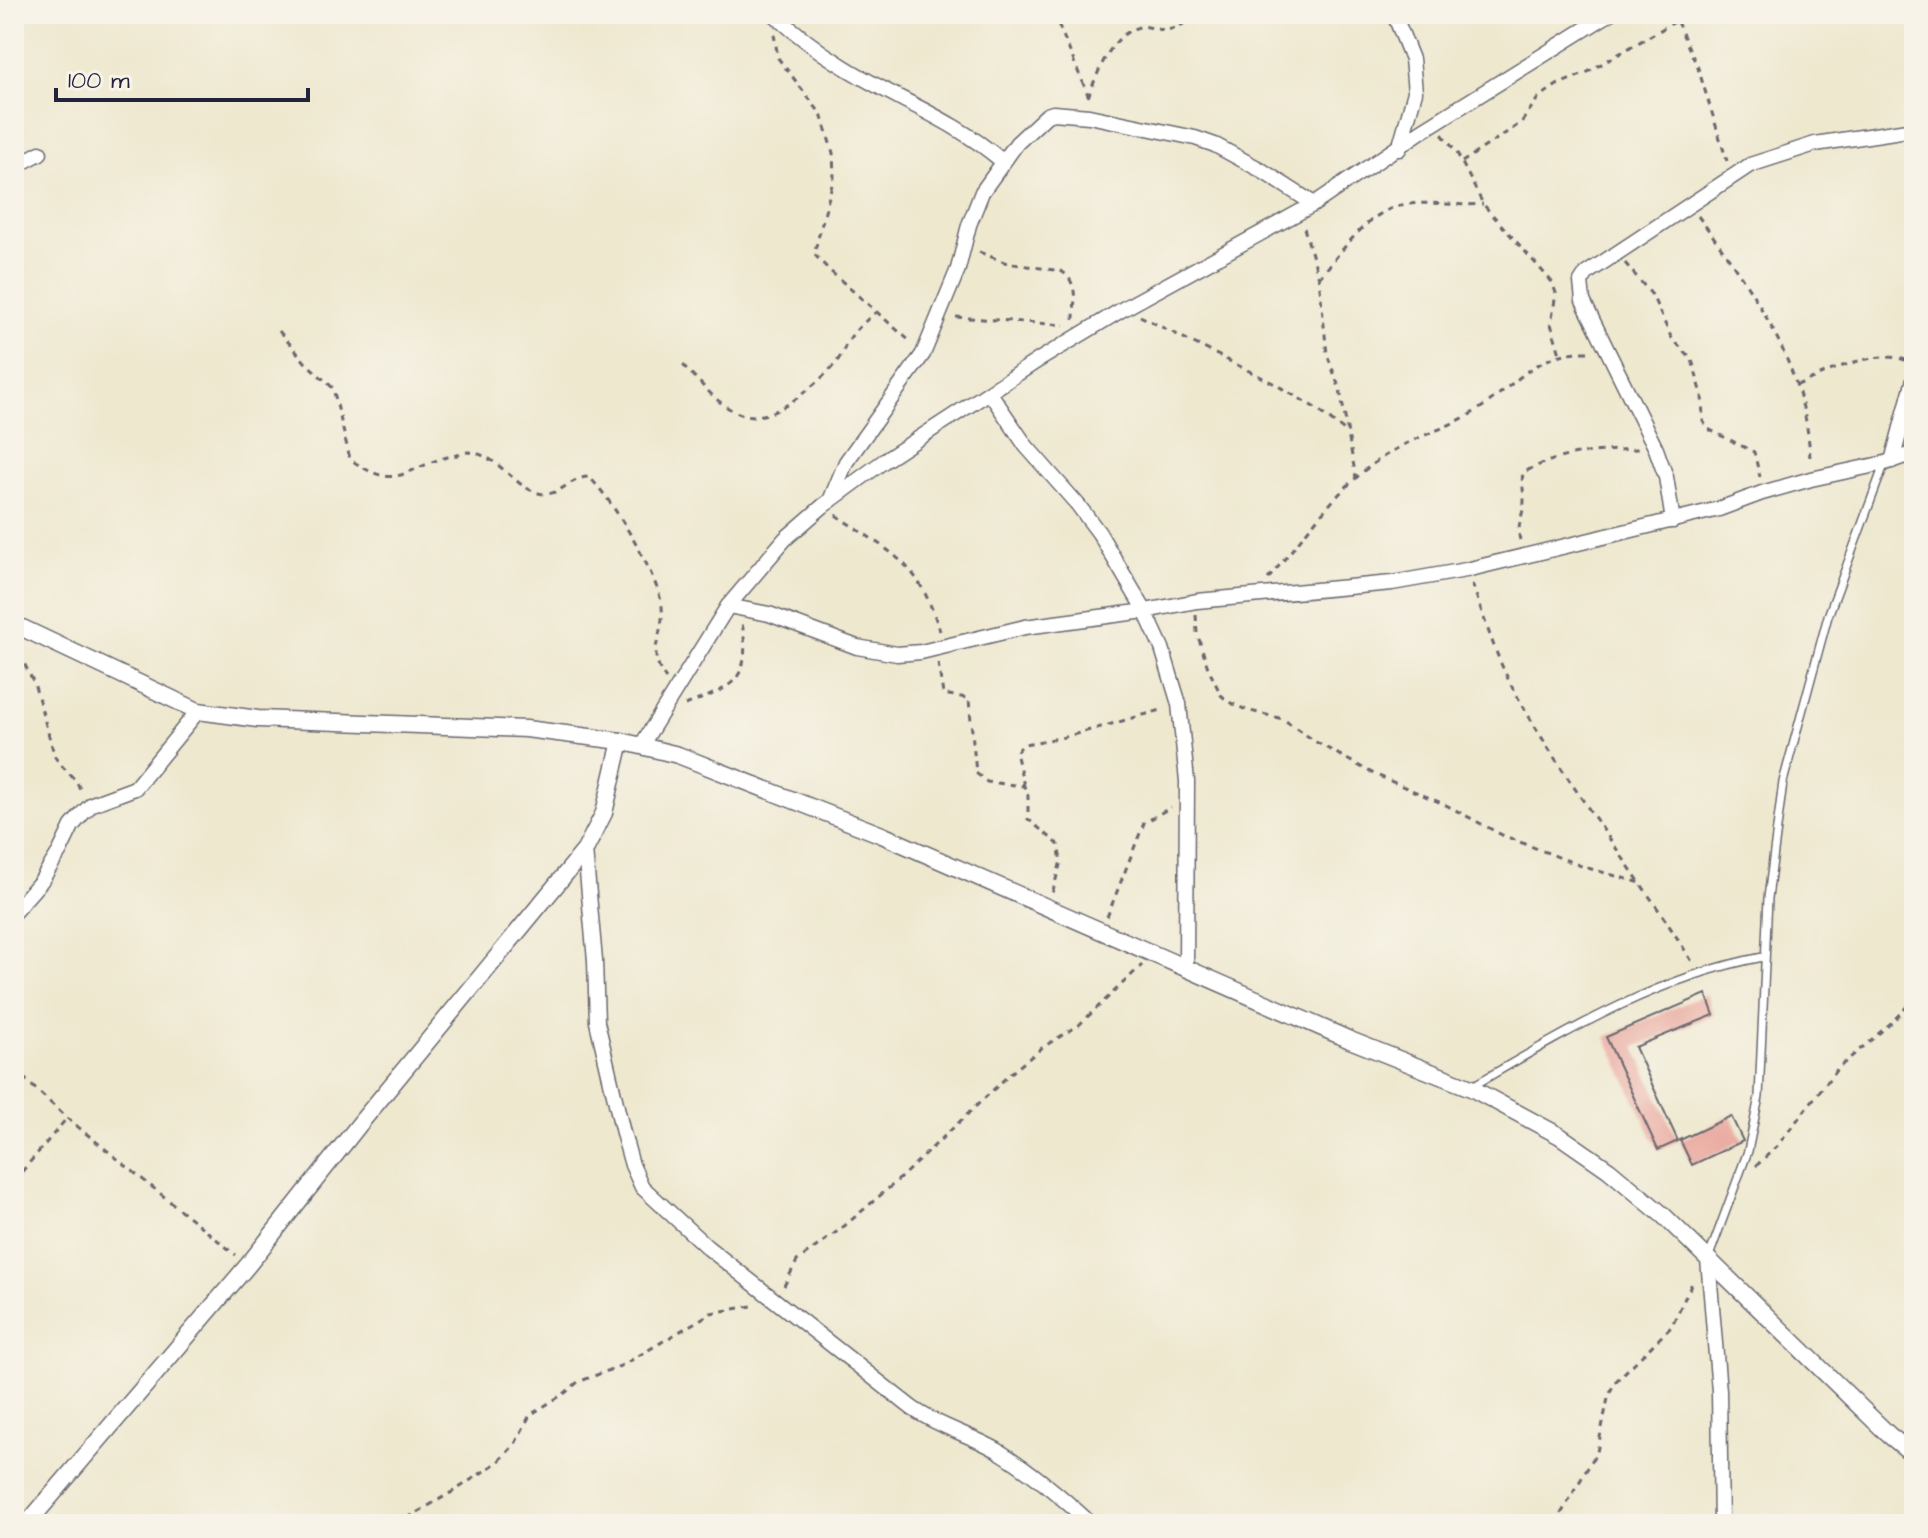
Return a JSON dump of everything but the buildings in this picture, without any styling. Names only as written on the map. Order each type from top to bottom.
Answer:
[{"type":"street","points":[[1394,14],[1412,59],[1415,92],[1399,149]]},
{"type":"street","points":[[641,746],[674,690],[785,539],[826,504],[884,461],[1037,361],[1123,309],[1314,204],[1420,132],[1609,14]]},
{"type":"street","points":[[774,22],[840,65],[962,130],[1002,161]]},
{"type":"street","points":[[826,504],[846,462],[923,354],[982,192],[1017,143],[1047,115],[1067,113],[1096,117],[1175,132],[1215,145],[1314,204]]},
{"type":"street","points":[[1673,521],[1666,477],[1656,449],[1583,301],[1581,282],[1587,273],[1617,252],[1691,206],[1732,176],[1767,158],[1815,144],[1914,129]]},
{"type":"street","points":[[14,167],[40,153]]},
{"type":"street","points":[[1888,462],[1914,379]]},
{"type":"street","points":[[990,393],[1026,446],[1099,533],[1145,611],[1162,648],[1179,704],[1187,795],[1186,967]]},
{"type":"street","points":[[734,606],[779,617],[857,647],[897,654],[1025,627],[1197,601],[1343,589],[1466,570],[1719,509],[1762,493],[1914,453]]},
{"type":"street","points":[[14,624],[198,711],[258,719],[526,729],[621,741],[678,755],[882,835],[1350,1040],[1471,1088],[1560,1136],[1609,1170],[1664,1216],[1889,1435],[1914,1455]]},
{"type":"street","points":[[14,912],[41,881],[72,826],[83,813],[92,804],[135,788],[198,711]]},
{"type":"street","points":[[27,1524],[248,1265],[585,850],[604,813],[621,741]]},
{"type":"street","points":[[585,850],[597,1022],[632,1165],[642,1187],[775,1302],[925,1417],[995,1449],[1065,1499],[1091,1524]]},
{"type":"street","points":[[1705,1256],[1719,1391],[1721,1524]]},
{"type":"lane","points":[[1705,1256],[1740,1177],[1759,1097],[1763,957],[1783,782],[1828,616],[1888,462]]},
{"type":"lane","points":[[1471,1088],[1587,1020],[1720,965],[1763,957]]},
{"type":"path","points":[[1054,14],[1096,117]]},
{"type":"path","points":[[1088,97],[1109,52],[1122,37],[1143,26],[1170,31],[1178,29],[1196,14]]},
{"type":"path","points":[[1462,162],[1521,123],[1538,98],[1557,85],[1586,73],[1688,14]]},
{"type":"path","points":[[774,22],[778,58],[821,114],[833,153],[834,177],[814,254],[923,354]]},
{"type":"path","points":[[1677,22],[1698,68],[1732,176]]},
{"type":"path","points":[[1435,125],[1462,162],[1483,204],[1552,282],[1556,293],[1551,324],[1560,354]]},
{"type":"path","points":[[1319,278],[1362,230],[1387,210],[1413,204],[1483,204]]},
{"type":"path","points":[[1691,206],[1741,276],[1783,349],[1797,385],[1810,443],[1811,479]]},
{"type":"path","points":[[1299,212],[1319,278],[1325,346],[1340,390],[1356,478]]},
{"type":"path","points":[[940,313],[971,319],[1074,327],[1074,284],[1067,275],[1061,271],[993,259],[965,243]]},
{"type":"path","points":[[1617,252],[1652,295],[1671,337],[1692,360],[1702,394],[1703,421],[1708,429],[1754,452],[1762,493]]},
{"type":"path","points":[[1123,309],[1273,383],[1317,409],[1348,434]]},
{"type":"path","points":[[683,365],[723,404],[740,414],[768,416],[814,385],[841,356],[850,337],[877,312]]},
{"type":"path","points":[[279,331],[305,362],[333,388],[350,459],[377,475],[397,478],[427,462],[469,452],[500,465],[525,485],[543,494],[551,493],[578,477],[589,477],[595,482],[633,539],[658,593],[663,609],[655,662],[674,690]]},
{"type":"path","points":[[1255,594],[1325,509],[1356,478],[1401,445],[1477,410],[1523,374],[1560,354],[1609,354]]},
{"type":"path","points":[[1797,385],[1872,359],[1890,357],[1914,364]]},
{"type":"path","points":[[1526,555],[1518,533],[1525,498],[1521,484],[1523,473],[1585,451],[1656,449]]},
{"type":"path","points":[[826,504],[895,557],[911,572],[928,599],[941,647],[942,691],[969,700],[976,773],[987,782],[1024,786]]},
{"type":"path","points":[[1466,570],[1513,689],[1556,760],[1699,973]]},
{"type":"path","points":[[1197,601],[1197,633],[1202,650],[1215,685],[1229,702],[1246,710],[1283,719],[1316,742],[1398,786],[1446,805],[1492,831],[1584,867],[1641,883]]},
{"type":"path","points":[[685,705],[727,687],[740,674],[744,665],[745,644],[734,606]]},
{"type":"path","points":[[14,643],[34,683],[55,757],[80,787],[83,813]]},
{"type":"path","points":[[1048,909],[1058,873],[1060,850],[1052,838],[1028,819],[1028,796],[1016,752],[1024,744],[1065,737],[1179,704]]},
{"type":"path","points":[[1101,931],[1144,823],[1187,795]]},
{"type":"path","points":[[397,1524],[499,1461],[515,1444],[530,1415],[578,1382],[623,1365],[711,1313],[775,1302],[797,1261],[896,1182],[1011,1073],[1043,1047],[1079,1025],[1153,954]]},
{"type":"path","points":[[1740,1177],[1777,1146],[1837,1069],[1914,999]]},
{"type":"path","points":[[14,1069],[67,1118],[248,1265]]},
{"type":"path","points":[[14,1181],[67,1118]]},
{"type":"path","points":[[1555,1524],[1597,1452],[1614,1383],[1671,1327],[1705,1256]]}]
